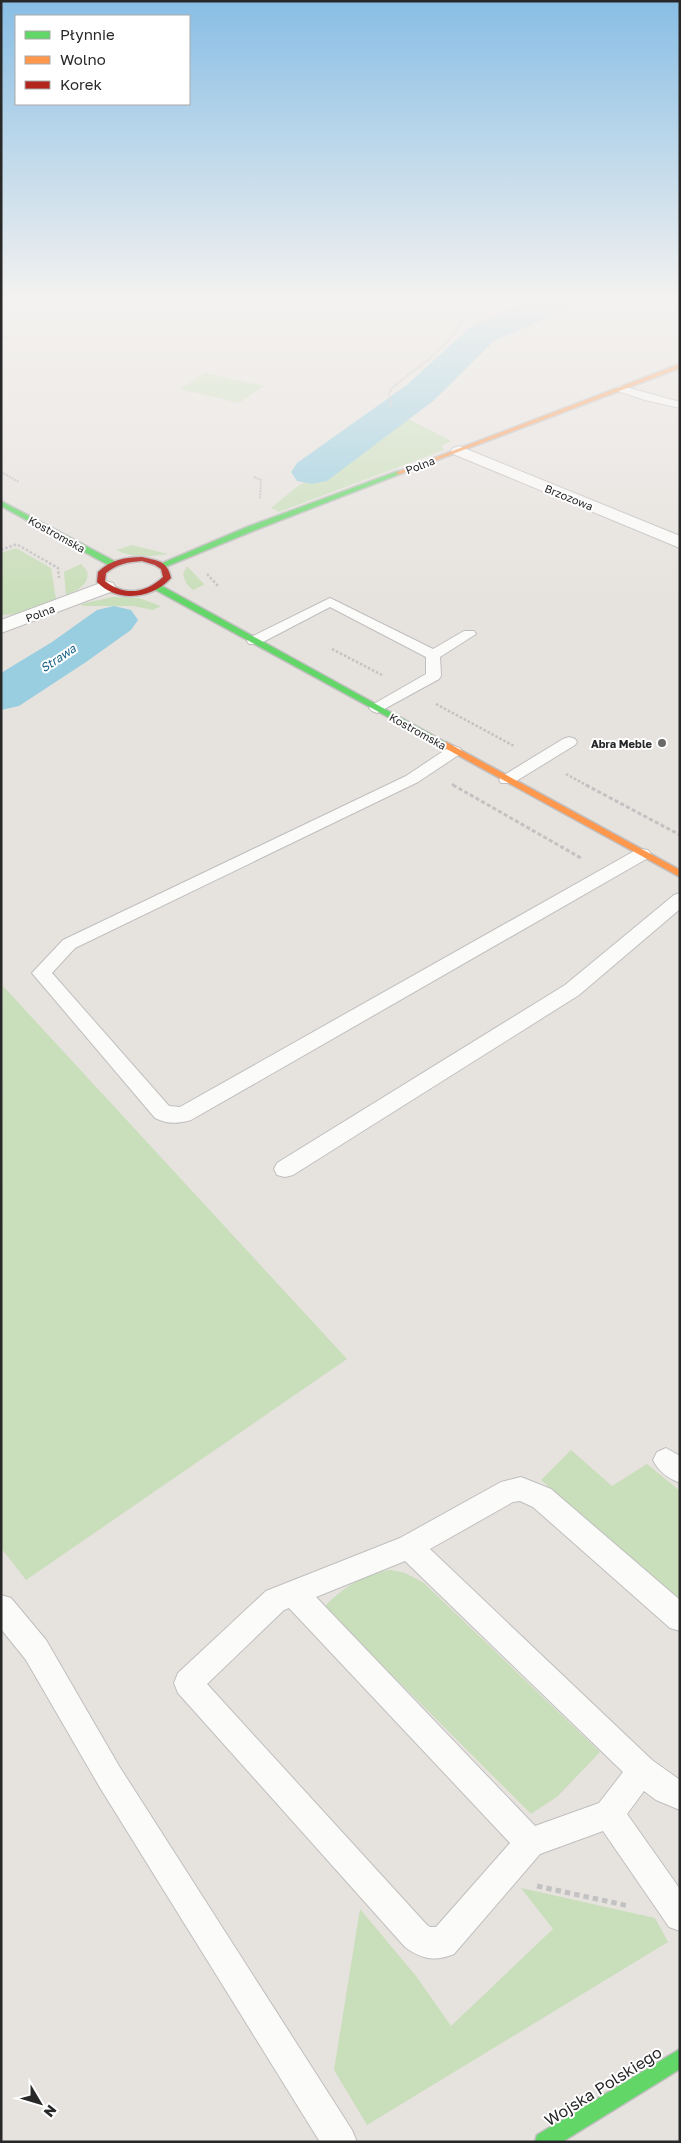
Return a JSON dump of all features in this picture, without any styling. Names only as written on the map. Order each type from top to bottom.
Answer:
[{"type":"street","name":"Polna","points":[[162,565],[593,400]]},
{"type":"street","name":"Brzozowa","points":[[459,451],[680,543]]},
{"type":"street","name":"Kostromska","points":[[1,503],[113,564]]},
{"type":"street","points":[[142,559],[162,565],[167,571],[167,578],[157,588],[145,592],[130,594],[116,592],[106,588],[101,582],[100,575],[113,564],[124,560],[142,559]]},
{"type":"street","name":"Polna","points":[[1,627],[106,588]]},
{"type":"street","name":"Kostromska","points":[[157,588],[680,874]]},
{"type":"street","name":"Wojska Polskiego","points":[[544,2142],[680,2058]]},
{"type":"lane","points":[[658,400],[680,405]]},
{"type":"lane","points":[[254,641],[330,602],[434,655]]},
{"type":"lane","points":[[434,655],[469,634]]},
{"type":"lane","points":[[377,708],[434,676],[434,655]]},
{"type":"lane","points":[[507,780],[569,742]]},
{"type":"lane","points":[[454,751],[412,779],[69,944],[41,973],[162,1112],[170,1116],[184,1114],[642,854]]},
{"type":"lane","points":[[285,1169],[572,990],[680,899]]},
{"type":"lane","points":[[642,1770],[609,1814],[530,1843],[443,1943],[425,1943],[416,1936],[188,1683],[275,1600],[409,1547],[510,1490],[521,1489],[542,1498],[680,1618]]},
{"type":"lane","points":[[409,1547],[642,1770],[666,1790],[680,1795]]},
{"type":"lane","points":[[294,1594],[530,1843]]},
{"type":"lane","points":[[1,1608],[36,1650],[109,1776],[340,2142]]},
{"type":"lane","points":[[609,1814],[678,1913]]},
{"type":"path","points":[[390,400],[391,407]]},
{"type":"path","points":[[1,472],[27,486]]},
{"type":"path","points":[[9,540],[58,568],[61,596],[68,602]]},
{"type":"path","points":[[1,550],[17,544]]},
{"type":"path","points":[[185,555],[199,564],[217,586],[226,591]]},
{"type":"path","points":[[286,624],[680,835]]},
{"type":"path","points":[[426,770],[608,873]]},
{"type":"path","points":[[508,1870],[526,1884],[650,1911],[678,1913]]},
{"type":"green space","points":[[226,400],[243,400],[239,403]]},
{"type":"green space","points":[[402,416],[451,441],[441,446],[444,450],[279,512],[271,508],[294,489]]},
{"type":"green space","points":[[132,545],[168,554],[142,556],[122,553],[116,550]]},
{"type":"green space","points":[[16,548],[51,568],[56,599],[15,614],[2,615],[1,553]]},
{"type":"green space","points":[[81,564],[87,571],[87,580],[82,586],[66,595],[64,572]]},
{"type":"green space","points":[[187,566],[204,585],[193,590],[186,583],[183,574]]},
{"type":"green space","points":[[113,597],[139,598],[161,606],[153,610],[133,606],[83,606],[81,604]]},
{"type":"green space","points":[[3,986],[347,1359],[26,1580],[1,1548]]},
{"type":"green space","points":[[571,1450],[612,1486],[647,1464],[680,1491],[680,1603],[541,1480]]},
{"type":"green space","points":[[391,1570],[405,1573],[424,1583],[600,1752],[558,1796],[531,1814],[324,1607],[354,1582]]},
{"type":"green space","points":[[521,1888],[655,1918],[668,1942],[367,2125],[334,2070],[360,1909],[416,1976],[451,2026],[553,1929]]},
{"type":"water","points":[[111,618],[121,620],[81,648],[65,643],[77,641]]},
{"type":"waterway","name":"Strawa","points":[[312,472],[410,400]]},
{"type":"waterway","name":"Strawa","points":[[1,695],[69,652],[114,620]]},
{"type":"traffic: fast","points":[[162,565],[250,529],[398,473]]},
{"type":"traffic: fast","points":[[1,503],[113,564]]},
{"type":"traffic: fast","points":[[157,587],[446,745]]},
{"type":"traffic: fast","points":[[544,2142],[680,2058]]},
{"type":"traffic: slow","points":[[398,473],[590,400]]},
{"type":"traffic: slow","points":[[446,745],[680,874]]},
{"type":"traffic: jam","points":[[142,559],[158,563],[165,568],[167,578],[152,589],[135,594],[117,592],[101,582],[102,572],[116,563],[142,559]]},
{"type":"place","name":"Abra Meble","points":[[662,743]]}]
